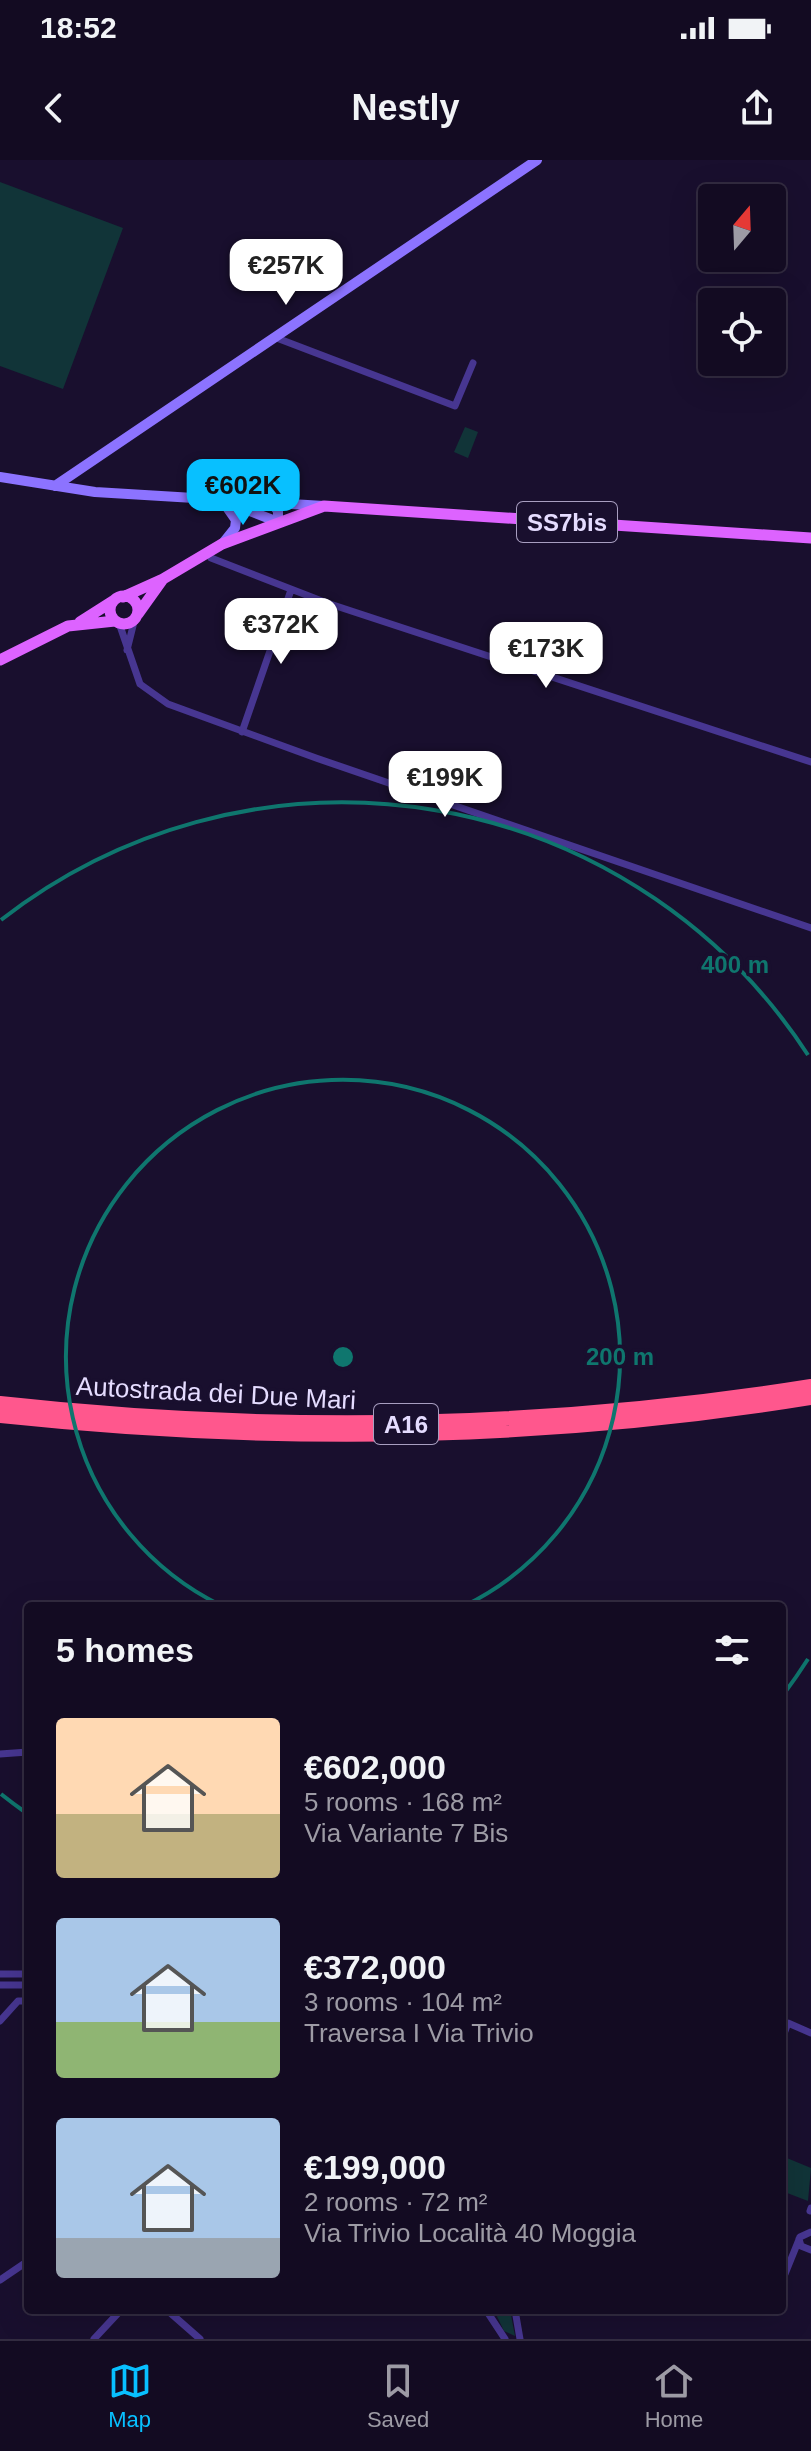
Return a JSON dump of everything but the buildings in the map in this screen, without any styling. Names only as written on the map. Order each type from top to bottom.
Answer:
[{"type":"highway","name":"Autostrada dei Due Mari","points":[[0,1403],[214,1421],[408,1424],[575,1416],[811,1386]]},
{"type":"highway","name":"Autostrada dei Due Mari","points":[[0,1416],[171,1432],[409,1437],[590,1427],[811,1398]]},
{"type":"main road","name":"SS7bis","points":[[0,660],[79,623],[118,598],[163,579],[222,544],[324,506],[811,538]]},
{"type":"main road","name":"SS7bis","points":[[79,623],[128,624],[163,579]]},
{"type":"main road","points":[[117,622],[110,613],[118,598],[135,602],[136,616]]},
{"type":"street","points":[[55,486],[537,160]]},
{"type":"street","points":[[272,337],[455,406],[473,363]]},
{"type":"street","points":[[0,477],[55,486],[324,506]]},
{"type":"street","points":[[220,499],[278,522],[278,511],[271,502]]},
{"type":"street","points":[[220,499],[236,520],[231,535],[222,544]]},
{"type":"street","points":[[211,558],[291,590],[811,762]]},
{"type":"street","points":[[242,732],[291,590]]},
{"type":"street","points":[[127,652],[136,616]]},
{"type":"street","points":[[117,622],[140,684],[156,698],[242,732],[811,928]]},
{"type":"street","points":[[0,1754],[24,1752]]},
{"type":"street","points":[[0,1974],[24,1974]]},
{"type":"street","points":[[0,1985],[24,1985]]},
{"type":"street","points":[[0,2021],[18,2001],[24,2001]]},
{"type":"street","points":[[786,2028],[788,2023],[811,2033]]},
{"type":"street","points":[[786,2272],[800,2237],[811,2232]]},
{"type":"street","points":[[800,2237],[801,2246],[811,2250]]},
{"type":"street","points":[[0,2280],[24,2264]]},
{"type":"street","points":[[94,2339],[117,2314]]},
{"type":"street","points":[[172,2314],[200,2339]]},
{"type":"street","points":[[489,2314],[505,2339]]},
{"type":"street","points":[[516,2314],[520,2339]]},
{"type":"green space","points":[[0,182],[123,228],[63,389],[0,366]]},
{"type":"green space","points":[[465,427],[478,432],[468,458],[454,452]]},
{"type":"green space","points":[[786,2158],[811,2168],[808,2201],[786,2193]]},
{"type":"green space","points":[[496,2314],[511,2314],[515,2336],[504,2331]]}]
